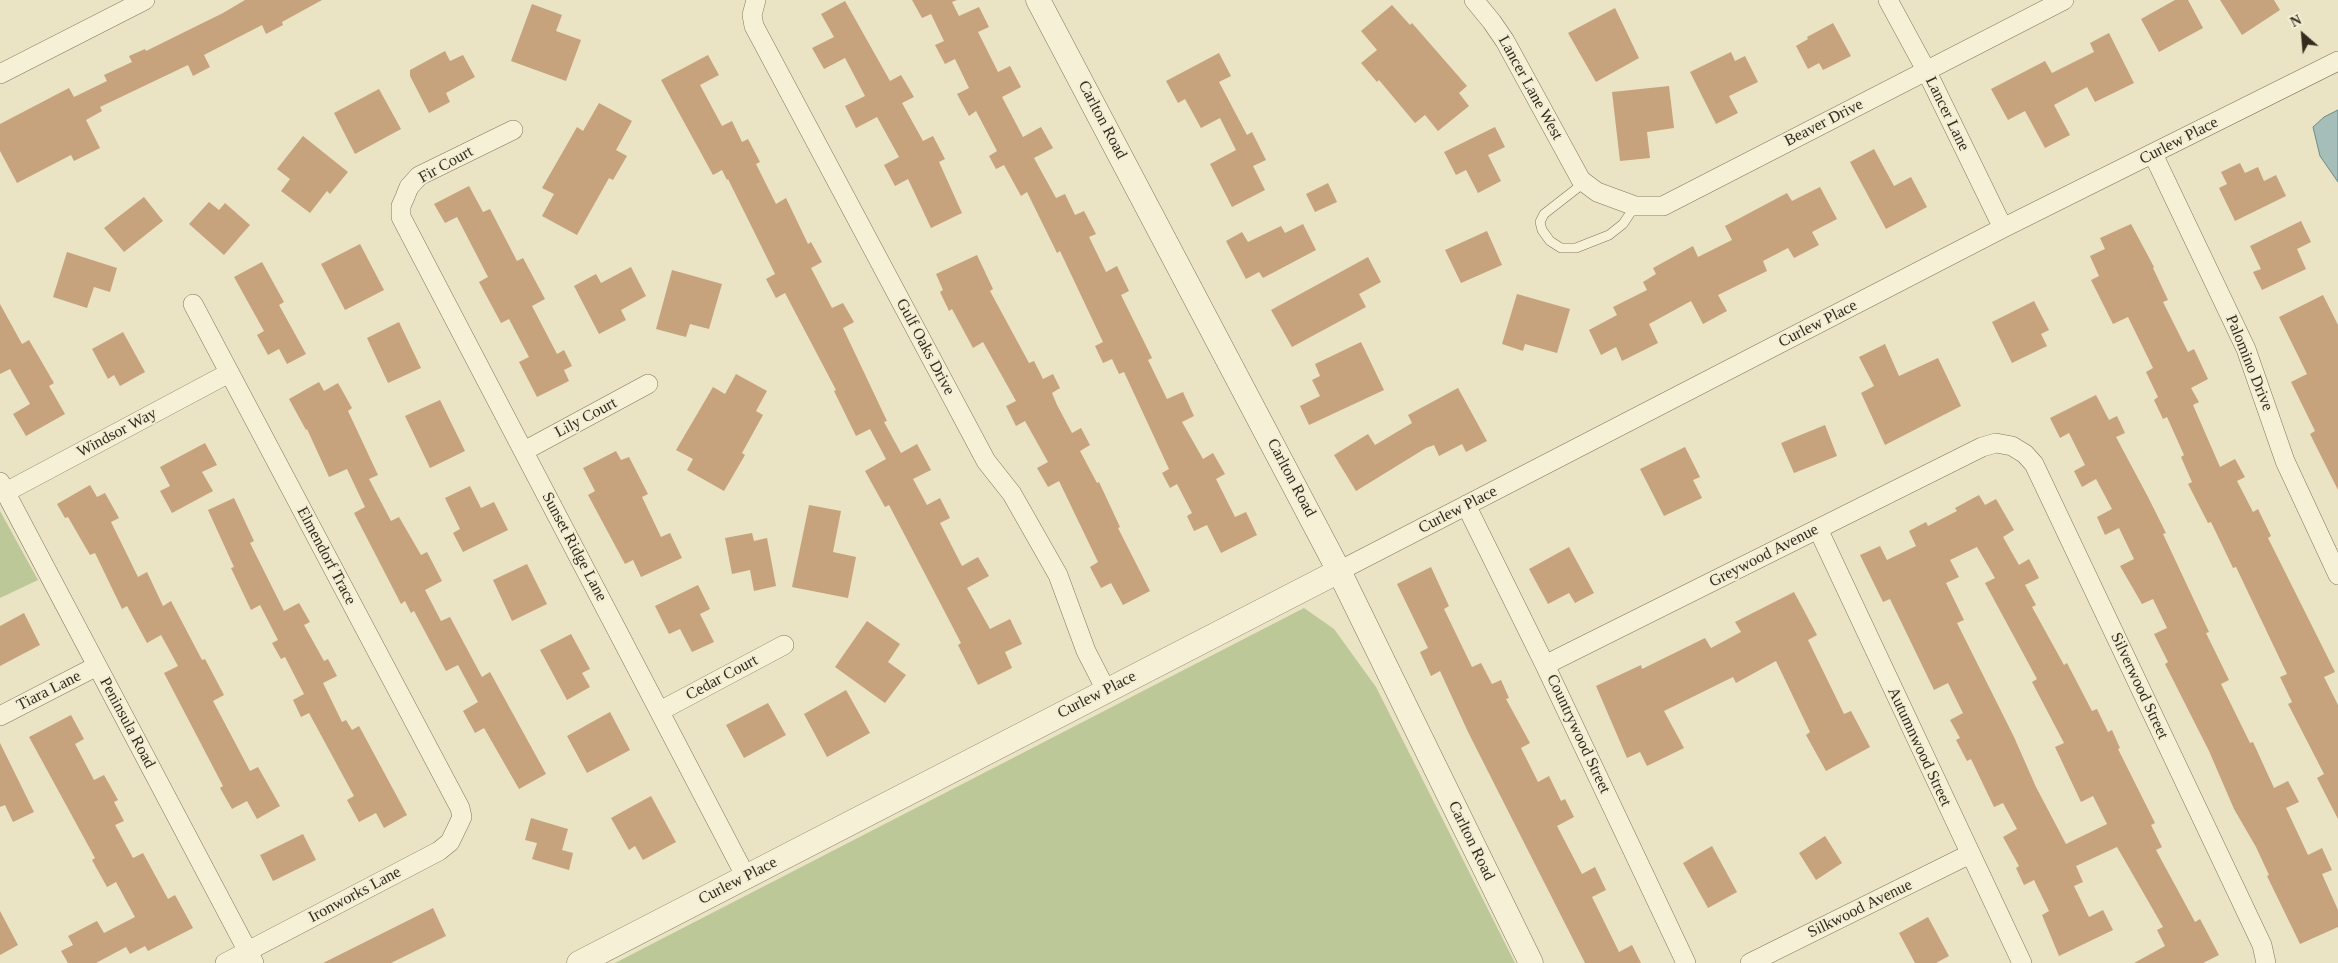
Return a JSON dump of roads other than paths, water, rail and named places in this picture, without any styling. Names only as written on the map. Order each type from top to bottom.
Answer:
[{"type":"street","points":[[0,74],[145,0]]},
{"type":"street","name":"Gulf Oaks Drive","points":[[756,0],[752,15],[754,26],[986,461],[1012,494],[1058,575],[1086,651],[1106,690]]},
{"type":"street","name":"Carlton Road","points":[[1038,0],[1339,571],[1531,963]]},
{"type":"street","name":"Lancer Lane West","points":[[1474,0],[1505,41],[1583,181]]},
{"type":"street","name":"Lancer Lane","points":[[1888,0],[1926,70],[2003,228]]},
{"type":"street","name":"Beaver Drive","points":[[1583,181],[1597,192],[1635,206],[1663,206],[2064,0]]},
{"type":"street","name":"Curlew Place","points":[[579,963],[2003,228],[2338,60]]},
{"type":"street","name":"Fir Court","points":[[401,217],[401,206],[407,192],[419,176],[513,130]]},
{"type":"street","name":"Palomino Drive","points":[[2153,154],[2246,349],[2290,474],[2338,575]]},
{"type":"street","name":"Sunset Ridge Lane","points":[[401,217],[746,877]]},
{"type":"street","name":"Elmendorf Trace","points":[[194,304],[229,374],[460,808]]},
{"type":"street","name":"Windsor Way","points":[[3,487],[229,374]]},
{"type":"street","name":"Lily Court","points":[[524,451],[648,384]]},
{"type":"street","name":"Silverwood Street","points":[[1982,446],[1996,443],[2005,444],[2019,450],[2034,464],[2257,936],[2266,963]]},
{"type":"street","name":"Greywood Avenue","points":[[1545,665],[1982,446]]},
{"type":"street","name":"Peninsula Road","points":[[3,487],[251,957]]},
{"type":"street","name":"Countrywood Street","points":[[1466,505],[1545,665],[1686,963]]},
{"type":"street","name":"Autumnwood Street","points":[[1818,529],[2022,963]]},
{"type":"street","name":"Cedar Court","points":[[660,710],[784,645]]},
{"type":"street","name":"Tiara Lane","points":[[0,716],[97,666]]},
{"type":"street","name":"Ironworks Lane","points":[[225,963],[251,957],[439,851],[450,842],[457,829],[462,817],[460,808]]},
{"type":"street","name":"Silkwood Avenue","points":[[1750,963],[1970,854]]},
{"type":"lane","points":[[1583,181],[1544,214],[1540,222],[1542,230],[1550,241],[1562,248],[1576,248],[1610,235],[1623,224],[1635,206]]},
{"type":"water","points":[[2338,110],[2338,182],[2320,156],[2313,127],[2324,117]]}]
